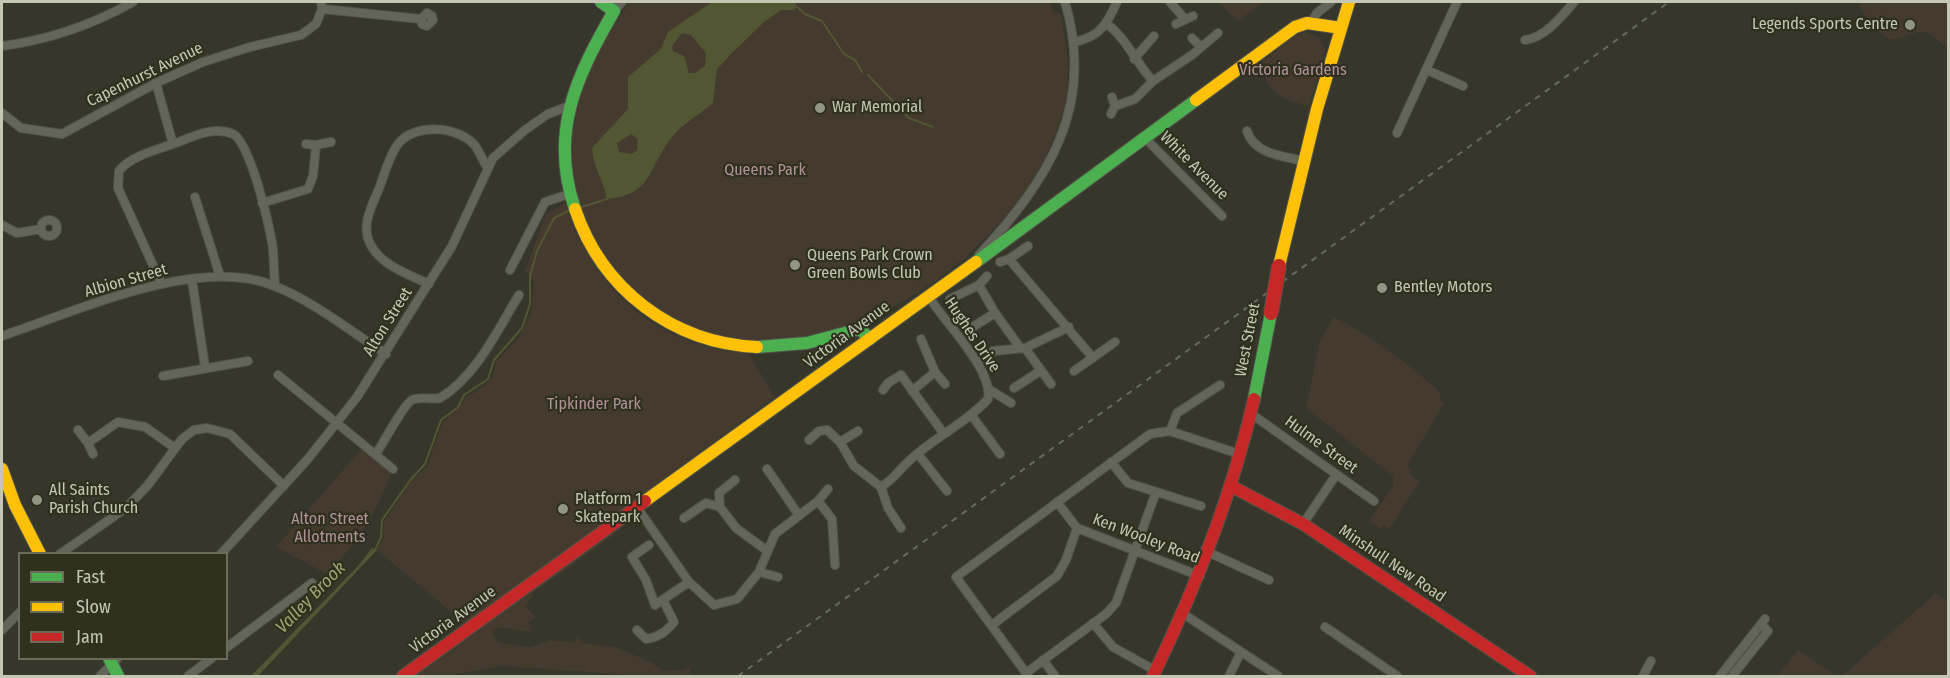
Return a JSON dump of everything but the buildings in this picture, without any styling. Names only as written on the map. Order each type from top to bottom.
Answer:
[{"type":"street","points":[[2,46],[31,42],[67,32],[104,18],[133,2]]},
{"type":"street","points":[[601,2],[618,6],[586,63],[569,106],[564,156],[572,205],[592,252],[620,288],[647,311],[695,336],[720,343],[755,347],[794,345],[860,329],[870,339]]},
{"type":"street","points":[[971,264],[1018,210],[1048,166],[1068,119],[1076,82],[1074,42],[1065,2]]},
{"type":"street","points":[[1074,42],[1095,36],[1107,24],[1118,2]]},
{"type":"street","points":[[1170,2],[1189,17],[1176,24]]},
{"type":"street","name":"Victoria Avenue","points":[[403,676],[928,297],[1295,27],[1312,24],[1317,13],[1331,2]]},
{"type":"street","name":"West Street","points":[[1155,674],[1185,615],[1210,553],[1231,486],[1250,413],[1279,266],[1303,161],[1349,2]]},
{"type":"street","points":[[1397,133],[1457,2]]},
{"type":"street","points":[[1525,40],[1533,38],[1552,25],[1574,2]]},
{"type":"street","points":[[321,5],[421,19]]},
{"type":"street","name":"Capenhurst Avenue","points":[[2,113],[21,128],[62,134],[156,83],[226,54],[301,36],[316,24],[321,5]]},
{"type":"street","points":[[1107,24],[1121,36],[1134,59],[1153,81]]},
{"type":"street","points":[[1312,24],[1340,34]]},
{"type":"street","points":[[1113,106],[1119,107],[1135,99],[1153,81],[1218,33]]},
{"type":"street","points":[[1134,59],[1154,36]]},
{"type":"street","points":[[1192,38],[1201,47]]},
{"type":"street","points":[[1427,69],[1463,86]]},
{"type":"street","points":[[156,83],[173,144]]},
{"type":"street","name":"Alton Street","points":[[223,552],[338,423],[386,354],[461,229],[487,167],[498,152],[548,114],[569,106]]},
{"type":"street","points":[[429,284],[382,260],[372,247],[366,233],[367,219],[393,153],[406,136],[418,130],[435,128],[470,141],[487,167]]},
{"type":"street","points":[[161,283],[118,188],[119,171],[129,161],[218,130],[235,135],[244,146],[273,248],[274,286]]},
{"type":"street","points":[[1247,131],[1251,141],[1262,149],[1303,161]]},
{"type":"street","name":"White Avenue","points":[[1145,138],[1222,216]]},
{"type":"street","points":[[306,144],[332,142]]},
{"type":"street","points":[[262,203],[308,189],[313,176],[316,145]]},
{"type":"street","points":[[195,197],[219,276]]},
{"type":"street","points":[[510,270],[545,202],[572,205]]},
{"type":"street","points":[[1018,210],[1027,223]]},
{"type":"street","points":[[2,225],[17,233],[41,229]]},
{"type":"street","points":[[1000,262],[1010,259],[1028,246]]},
{"type":"street","points":[[1010,259],[1093,358]]},
{"type":"street","name":"Albion Street","points":[[2,336],[161,283],[219,276],[274,286],[386,354]]},
{"type":"street","points":[[950,299],[979,285],[987,276]]},
{"type":"street","points":[[192,280],[205,367]]},
{"type":"street","points":[[979,285],[995,313],[1051,384]]},
{"type":"street","points":[[376,454],[406,404],[415,398],[440,398],[465,375],[483,352],[519,295]]},
{"type":"street","name":"Hughes Drive","points":[[928,297],[977,363],[990,390],[1011,403]]},
{"type":"street","points":[[968,330],[995,313]]},
{"type":"street","points":[[977,363],[993,351],[1022,347],[1069,327]]},
{"type":"street","points":[[921,339],[935,372],[945,384]]},
{"type":"street","points":[[1074,371],[1115,342]]},
{"type":"street","points":[[163,376],[248,361]]},
{"type":"street","points":[[1014,388],[1041,371]]},
{"type":"street","points":[[912,391],[935,372]]},
{"type":"street","points":[[278,375],[393,469]]},
{"type":"street","points":[[883,390],[888,382],[901,375],[944,434]]},
{"type":"street","points":[[1170,431],[1177,413],[1221,385]]},
{"type":"street","name":"Hughes Drive","points":[[881,487],[918,454],[972,416],[988,399],[990,390]]},
{"type":"street","name":"Hulme Street","points":[[1250,413],[1374,501]]},
{"type":"street","points":[[972,416],[1000,454]]},
{"type":"street","points":[[88,443],[118,422],[145,426],[175,448]]},
{"type":"street","points":[[63,552],[126,508],[185,435],[199,429],[207,428],[230,434],[284,486]]},
{"type":"street","points":[[78,430],[93,454]]},
{"type":"street","points":[[809,440],[819,431],[827,430],[840,442],[854,466],[881,487],[888,508],[900,528]]},
{"type":"street","points":[[840,442],[858,431]]},
{"type":"street","points":[[1156,492],[1116,603],[1026,673],[956,577],[1150,434],[1170,431],[1239,454]]},
{"type":"street","points":[[918,454],[947,491]]},
{"type":"street","points":[[1111,462],[1125,481],[1201,506]]},
{"type":"street","points":[[2,469],[15,505],[39,552]]},
{"type":"street","points":[[767,469],[798,514]]},
{"type":"street","points":[[1303,524],[1336,475]]},
{"type":"street","points":[[735,480],[718,493],[720,507],[736,528],[766,550]]},
{"type":"street","name":"Minshull New Road","points":[[1231,486],[1303,524],[1530,676]]},
{"type":"street","points":[[636,506],[689,582],[714,605],[737,599],[759,572],[766,550],[776,534],[798,514],[818,501],[828,489]]},
{"type":"street","points":[[818,501],[832,519],[835,565]]},
{"type":"street","name":"Ken Wooley Road","points":[[1057,502],[1077,528],[1200,576]]},
{"type":"street","points":[[684,518],[706,503],[720,507]]},
{"type":"street","points":[[992,625],[1057,576],[1066,560],[1077,528]]},
{"type":"street","points":[[637,630],[646,639],[656,638],[667,631],[674,622],[632,557],[649,545]]},
{"type":"street","points":[[1210,553],[1269,580]]},
{"type":"street","points":[[759,572],[778,578]]},
{"type":"street","points":[[659,602],[689,582]]},
{"type":"street","points":[[228,647],[312,584]]},
{"type":"street","points":[[2,630],[18,614]]},
{"type":"street","points":[[1185,615],[1278,676]]},
{"type":"street","points":[[1720,676],[1763,622],[1768,631],[1732,676]]},
{"type":"street","points":[[1093,623],[1113,647],[1155,674]]},
{"type":"street","points":[[1325,627],[1338,631],[1397,676]]},
{"type":"street","points":[[1229,676],[1241,652]]},
{"type":"street","points":[[188,676],[209,660]]},
{"type":"street","points":[[1043,660],[1055,676]]},
{"type":"street","points":[[1640,676],[1651,661]]},
{"type":"street","points":[[100,676],[114,664]]},
{"type":"green space","name":"Queens Park","points":[[629,2],[1050,2],[1053,12],[1061,14],[1066,49],[1068,84],[1064,108],[1048,151],[1024,193],[993,231],[956,265],[915,294],[871,318],[826,334],[781,342],[734,341],[691,329],[652,308],[620,279],[595,244],[578,203],[570,159],[575,101],[584,78],[614,21],[618,22]]},
{"type":"green space","points":[[1218,2],[1264,2],[1238,21]]},
{"type":"green space","name":"Legends Sports Centre","points":[[1857,2],[1948,2],[1948,49],[1925,32],[1890,40],[1872,26]]},
{"type":"green space","name":"Victoria Gardens","points":[[1305,32],[1320,38],[1325,50],[1309,106],[1277,94],[1268,83],[1259,64],[1292,38]]},
{"type":"green space","name":"Tipkinder Park","points":[[565,203],[577,234],[592,262],[632,308],[657,326],[685,339],[715,349],[748,353],[775,397],[466,624],[377,550],[383,538],[384,522],[411,480],[426,468],[443,422],[462,404],[465,398],[485,386],[493,377],[496,362],[519,337],[531,314],[534,281],[525,271],[546,214]]},
{"type":"green space","points":[[1334,317],[1404,362],[1441,393],[1439,399],[1444,403],[1407,466],[1412,470],[1409,474],[1420,481],[1389,529],[1384,526],[1381,529],[1369,521],[1393,486],[1393,476],[1306,408],[1320,340]]},
{"type":"green space","name":"Alton Street Allotments","points":[[365,445],[393,469],[366,526],[339,561],[327,574],[276,547]]},
{"type":"green space","points":[[623,524],[620,530],[533,593],[526,607],[536,617],[528,622],[532,627],[531,632],[498,627],[492,632],[498,643],[530,647],[551,640],[574,643],[577,637],[584,643],[615,647],[651,662],[662,671],[685,670],[691,665],[689,676],[647,676],[501,666],[445,676],[410,676],[452,646],[456,647],[458,641]]},
{"type":"green space","points":[[1936,593],[1948,602],[1948,676],[1842,676]]},
{"type":"green space","points":[[1798,650],[1837,676],[1777,676]]},
{"type":"shaded area","points":[[712,2],[796,2],[795,10],[781,10],[764,22],[717,69],[713,103],[673,136],[642,185],[623,196],[607,199],[592,148],[628,109],[628,77],[661,49],[668,32]],"holes":[[[682,33],[691,35],[706,53],[705,66],[695,73],[689,73],[684,56],[673,51],[672,46]],[[631,134],[638,139],[637,150],[632,154],[619,152],[617,143]]]},
{"type":"shaded area","points":[[372,548],[377,550],[258,676],[251,676],[358,566]]},
{"type":"waterway","points":[[796,6],[805,14],[822,21],[844,54],[855,60],[862,72]]},
{"type":"waterway","points":[[868,75],[909,118],[933,127]]},
{"type":"waterway","name":"Valley Brook","points":[[579,208],[607,199]]},
{"type":"waterway","name":"Valley Brook","points":[[375,550],[381,537],[382,520],[411,479],[425,464],[441,420],[458,407],[464,395],[488,379],[494,360],[522,328],[530,304],[530,276],[537,251],[554,218],[570,210]]},
{"type":"railway","points":[[738,676],[1669,2]]},
{"type":"traffic: fast","points":[[575,209],[565,155],[566,130],[570,106],[578,83],[614,11],[601,2]]},
{"type":"traffic: fast","points":[[976,262],[1196,100]]},
{"type":"traffic: fast","points":[[1254,399],[1271,313]]},
{"type":"traffic: fast","points":[[757,347],[807,343],[860,329],[870,339]]},
{"type":"traffic: fast","points":[[110,660],[118,676]]},
{"type":"traffic: slow","points":[[1279,266],[1317,109],[1349,2]]},
{"type":"traffic: slow","points":[[1196,100],[1295,27],[1307,23],[1341,28]]},
{"type":"traffic: slow","points":[[575,209],[587,238],[603,264],[622,287],[644,306],[669,323],[696,335],[726,343],[757,347]]},
{"type":"traffic: slow","points":[[645,501],[976,262]]},
{"type":"traffic: slow","points":[[2,469],[15,505],[39,552]]},
{"type":"traffic: jam","points":[[1271,313],[1279,266]]},
{"type":"traffic: jam","points":[[1153,676],[1184,609],[1224,506],[1254,399]]},
{"type":"traffic: jam","points":[[1231,486],[1303,524],[1530,676]]},
{"type":"traffic: jam","points":[[403,676],[645,501]]},
{"type":"place","name":"Legends Sports Centre","points":[[1910,25]]},
{"type":"place","name":"War Memorial","points":[[820,108]]},
{"type":"place","name":"Queens Park Crown Green Bowls Club","points":[[795,265]]},
{"type":"place","name":"Bentley Motors","points":[[1382,288]]},
{"type":"place","name":"All Saints Parish Church","points":[[37,500]]},
{"type":"place","name":"Platform 1 Skatepark","points":[[563,509]]}]
